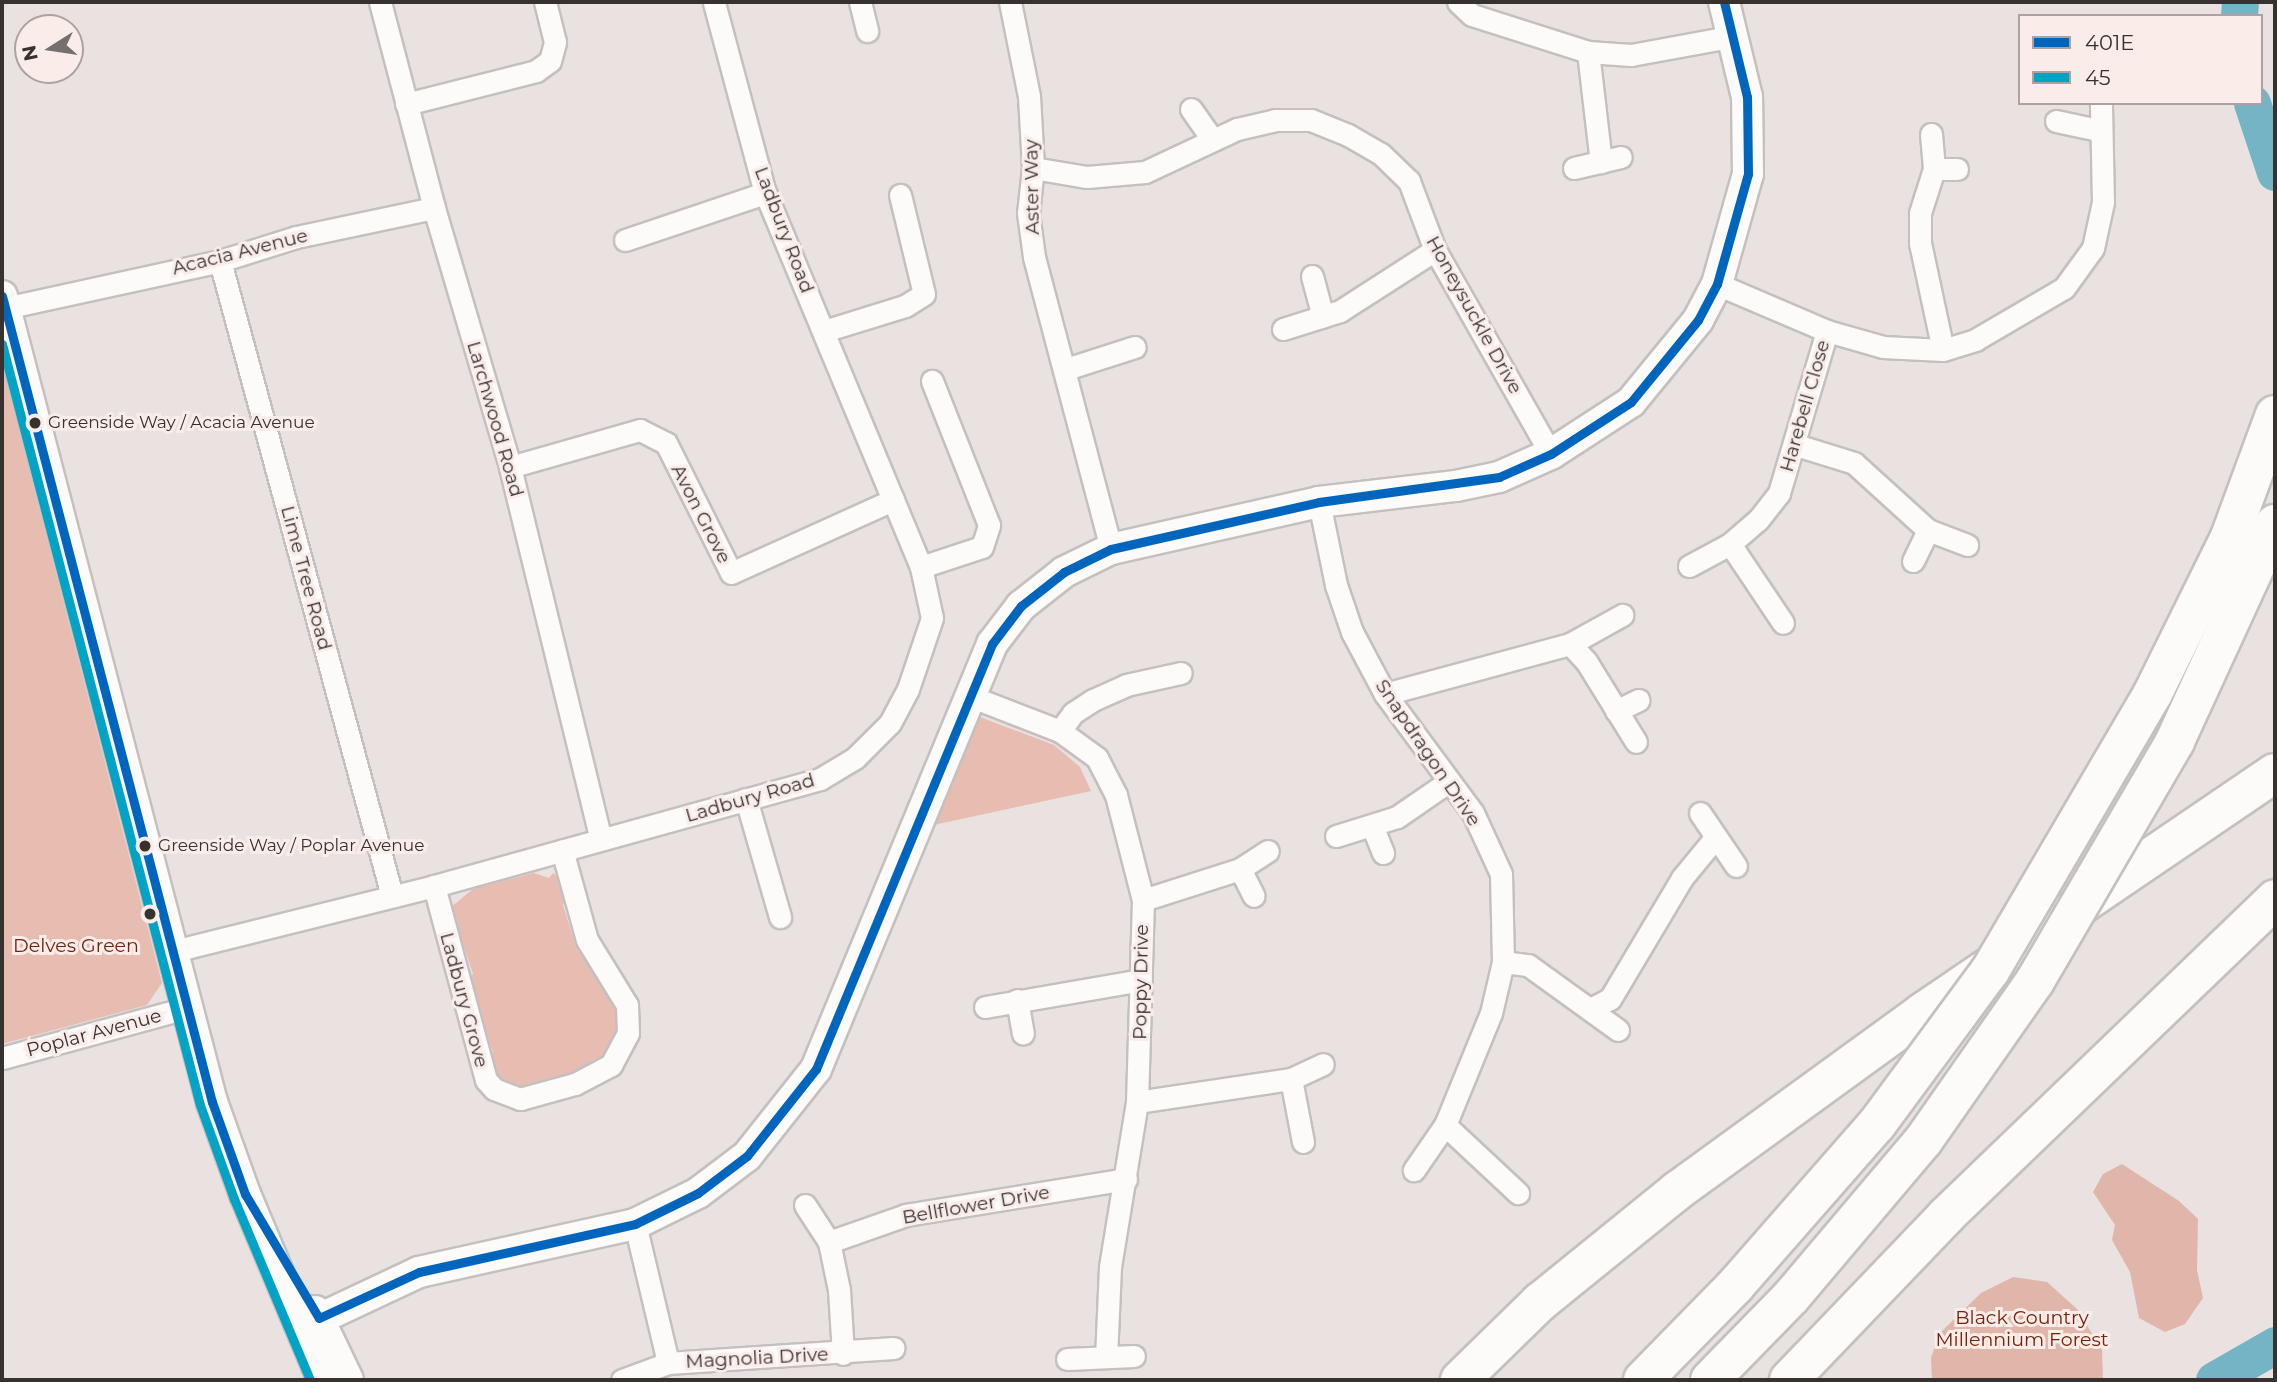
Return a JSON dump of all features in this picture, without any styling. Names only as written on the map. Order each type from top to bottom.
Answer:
[{"type":"highway","points":[[1643,1380],[1735,1286],[1877,1124],[1990,971],[2153,694],[2230,537],[2275,415]]},
{"type":"highway","points":[[1710,1380],[1791,1297],[1923,1141],[2035,981],[2175,741],[2275,524]]},
{"type":"highway","points":[[1460,1380],[1540,1302],[1677,1191],[1923,1012],[2275,773]]},
{"type":"highway","points":[[1789,1380],[1946,1216],[2275,899]]},
{"type":"street","name":"Larchwood Road","points":[[380,2],[434,208],[510,467],[601,839]]},
{"type":"street","points":[[406,104],[536,71],[550,61],[555,43],[545,2]]},
{"type":"street","name":"Ladbury Road","points":[[174,951],[434,886],[820,779],[855,758],[890,723],[908,689],[932,618],[921,567],[765,193],[714,2]]},
{"type":"street","points":[[860,2],[867,31]]},
{"type":"street","name":"Aster Way","points":[[1010,2],[1029,96],[1033,168],[1028,213],[1034,257],[1066,369],[1111,549]]},
{"type":"street","points":[[1458,2],[1472,15],[1588,52],[1631,55],[1735,36]]},
{"type":"street","points":[[311,1323],[419,1272],[635,1224],[698,1194],[747,1156],[816,1069],[967,695],[992,644],[1021,606],[1064,572],[1111,549],[1319,502],[1456,486],[1499,477],[1551,454],[1630,402],[1669,359],[1717,284],[1748,174],[1747,97],[1735,36],[1724,2]]},
{"type":"street","points":[[1574,168],[1611,159],[1588,52]]},
{"type":"street","points":[[1717,284],[1827,331],[1883,347],[1943,350],[1975,340],[2064,288],[2093,248],[2103,202],[2098,130],[2101,105]]},
{"type":"street","points":[[1191,109],[1212,139]]},
{"type":"street","name":"Honeysuckle Drive","points":[[1033,168],[1087,177],[1145,173],[1212,139],[1275,120],[1311,120],[1348,135],[1381,153],[1409,181],[1435,250],[1551,454]]},
{"type":"street","points":[[2056,121],[2098,130]]},
{"type":"street","points":[[1931,134],[1934,169],[1920,213],[1920,243],[1943,350]]},
{"type":"street","points":[[1934,169],[1957,169]]},
{"type":"street","points":[[625,240],[765,193]]},
{"type":"street","points":[[824,331],[905,306],[924,294],[900,195]]},
{"type":"street","name":"Acacia Avenue","points":[[3,302],[220,261],[296,237],[434,208]]},
{"type":"street","points":[[1283,328],[1324,317],[1373,293],[1435,250]]},
{"type":"street","name":"Lime Tree Road","points":[[220,261],[392,896]]},
{"type":"street","points":[[1312,276],[1324,317]]},
{"type":"street","points":[[3,302],[174,951],[186,1008],[245,1194],[311,1323],[348,1380]]},
{"type":"street","name":"Harebell Close","points":[[1689,566],[1730,544],[1758,520],[1779,493],[1796,445],[1827,331]]},
{"type":"street","points":[[1066,369],[1135,347]]},
{"type":"street","points":[[921,567],[982,547],[989,525],[932,381]]},
{"type":"street","name":"Avon Grove","points":[[510,467],[640,430],[666,443],[731,573],[893,500]]},
{"type":"street","points":[[1796,445],[1854,463],[1928,530],[1967,545]]},
{"type":"street","name":"Snapdragon Drive","points":[[1319,502],[1336,585],[1352,632],[1385,694],[1473,813],[1501,874],[1503,962],[1478,1050],[1445,1125],[1414,1170]]},
{"type":"street","points":[[1913,561],[1928,530]]},
{"type":"street","points":[[1730,544],[1783,623]]},
{"type":"street","points":[[1385,694],[1570,644],[1622,615]]},
{"type":"street","points":[[1570,644],[1586,661],[1636,742]]},
{"type":"street","points":[[1060,731],[1073,713],[1124,677],[1181,673]]},
{"type":"street","name":"Poppy Drive","points":[[967,695],[1060,731],[1097,758],[1116,795],[1143,900],[1137,1102],[1110,1267],[1106,1357]]},
{"type":"street","points":[[1616,711],[1639,699]]},
{"type":"street","points":[[1336,836],[1373,828],[1426,802],[1448,782]]},
{"type":"street","points":[[746,799],[780,917]]},
{"type":"street","points":[[1700,813],[1736,866]]},
{"type":"street","points":[[1373,828],[1383,853]]},
{"type":"street","points":[[1592,1007],[1610,999],[1682,878],[1715,838]]},
{"type":"street","name":"Ladbury Grove","points":[[434,886],[486,1080],[494,1089],[520,1099],[575,1084],[611,1065],[628,1034],[627,1004],[587,940],[562,850]]},
{"type":"street","points":[[1143,900],[1240,869],[1268,851]]},
{"type":"street","points":[[1240,869],[1254,896]]},
{"type":"street","points":[[1503,962],[1528,965],[1592,1007],[1618,1030]]},
{"type":"street","points":[[985,1007],[1141,980]]},
{"type":"street","points":[[1017,1000],[1023,1033]]},
{"type":"street","name":"Poplar Avenue","points":[[2,1058],[186,1008]]},
{"type":"street","points":[[1137,1102],[1291,1079],[1323,1063]]},
{"type":"street","points":[[1291,1079],[1303,1142]]},
{"type":"street","points":[[1445,1125],[1518,1193]]},
{"type":"street","name":"Bellflower Drive","points":[[828,1242],[906,1215],[1126,1179]]},
{"type":"street","points":[[805,1205],[828,1242],[839,1290],[843,1354]]},
{"type":"street","points":[[635,1224],[668,1363]]},
{"type":"street","points":[[311,1323],[323,1380]]},
{"type":"street","name":"Magnolia Drive","points":[[622,1380],[668,1363],[894,1349]]},
{"type":"street","points":[[1067,1359],[1134,1356]]},
{"type":"green space","name":"Delves Green","points":[[2,364],[162,983],[147,1005],[2,1044]]},
{"type":"green space","points":[[980,717],[1054,745],[1080,767],[1091,791],[929,826],[970,722]]},
{"type":"green space","points":[[534,873],[549,878],[553,873],[559,878],[567,896],[563,905],[572,934],[611,1001],[620,1007],[620,1019],[615,1040],[602,1062],[572,1077],[566,1074],[536,1083],[524,1092],[499,1081],[487,1060],[493,1052],[467,980],[473,974],[451,907],[473,889]]},
{"type":"green space","name":"Black Country Millennium Forest","points":[[2122,1164],[2179,1201],[2198,1219],[2197,1270],[2203,1298],[2185,1324],[2165,1332],[2139,1318],[2130,1272],[2112,1240],[2115,1225],[2093,1192],[2103,1174]]},
{"type":"green space","name":"Black Country Millennium Forest","points":[[2013,1277],[2047,1282],[2077,1309],[2102,1350],[2103,1380],[1932,1380],[1931,1358],[1939,1334],[1981,1293]]},
{"type":"waterway","points":[[2239,14],[2240,2]]},
{"type":"waterway","points":[[2253,105],[2275,172]]},
{"type":"waterway","points":[[2214,1380],[2275,1345]]},
{"type":"transit line","name":"401E","points":[[2,296],[212,1102],[245,1194],[319,1318],[419,1272],[635,1224],[698,1193],[747,1156],[816,1069],[992,644],[1021,606],[1064,572],[1111,549],[1319,502],[1499,477],[1551,454],[1631,402],[1698,320],[1717,284],[1748,174],[1747,97],[1724,2]]},
{"type":"transit line","name":"45","points":[[2,344],[200,1105],[234,1199],[310,1380]]},
{"type":"place","name":"Greenside Way / Acacia Avenue","points":[[35,423]]},
{"type":"place","name":"Greenside Way / Poplar Avenue","points":[[145,846]]}]
